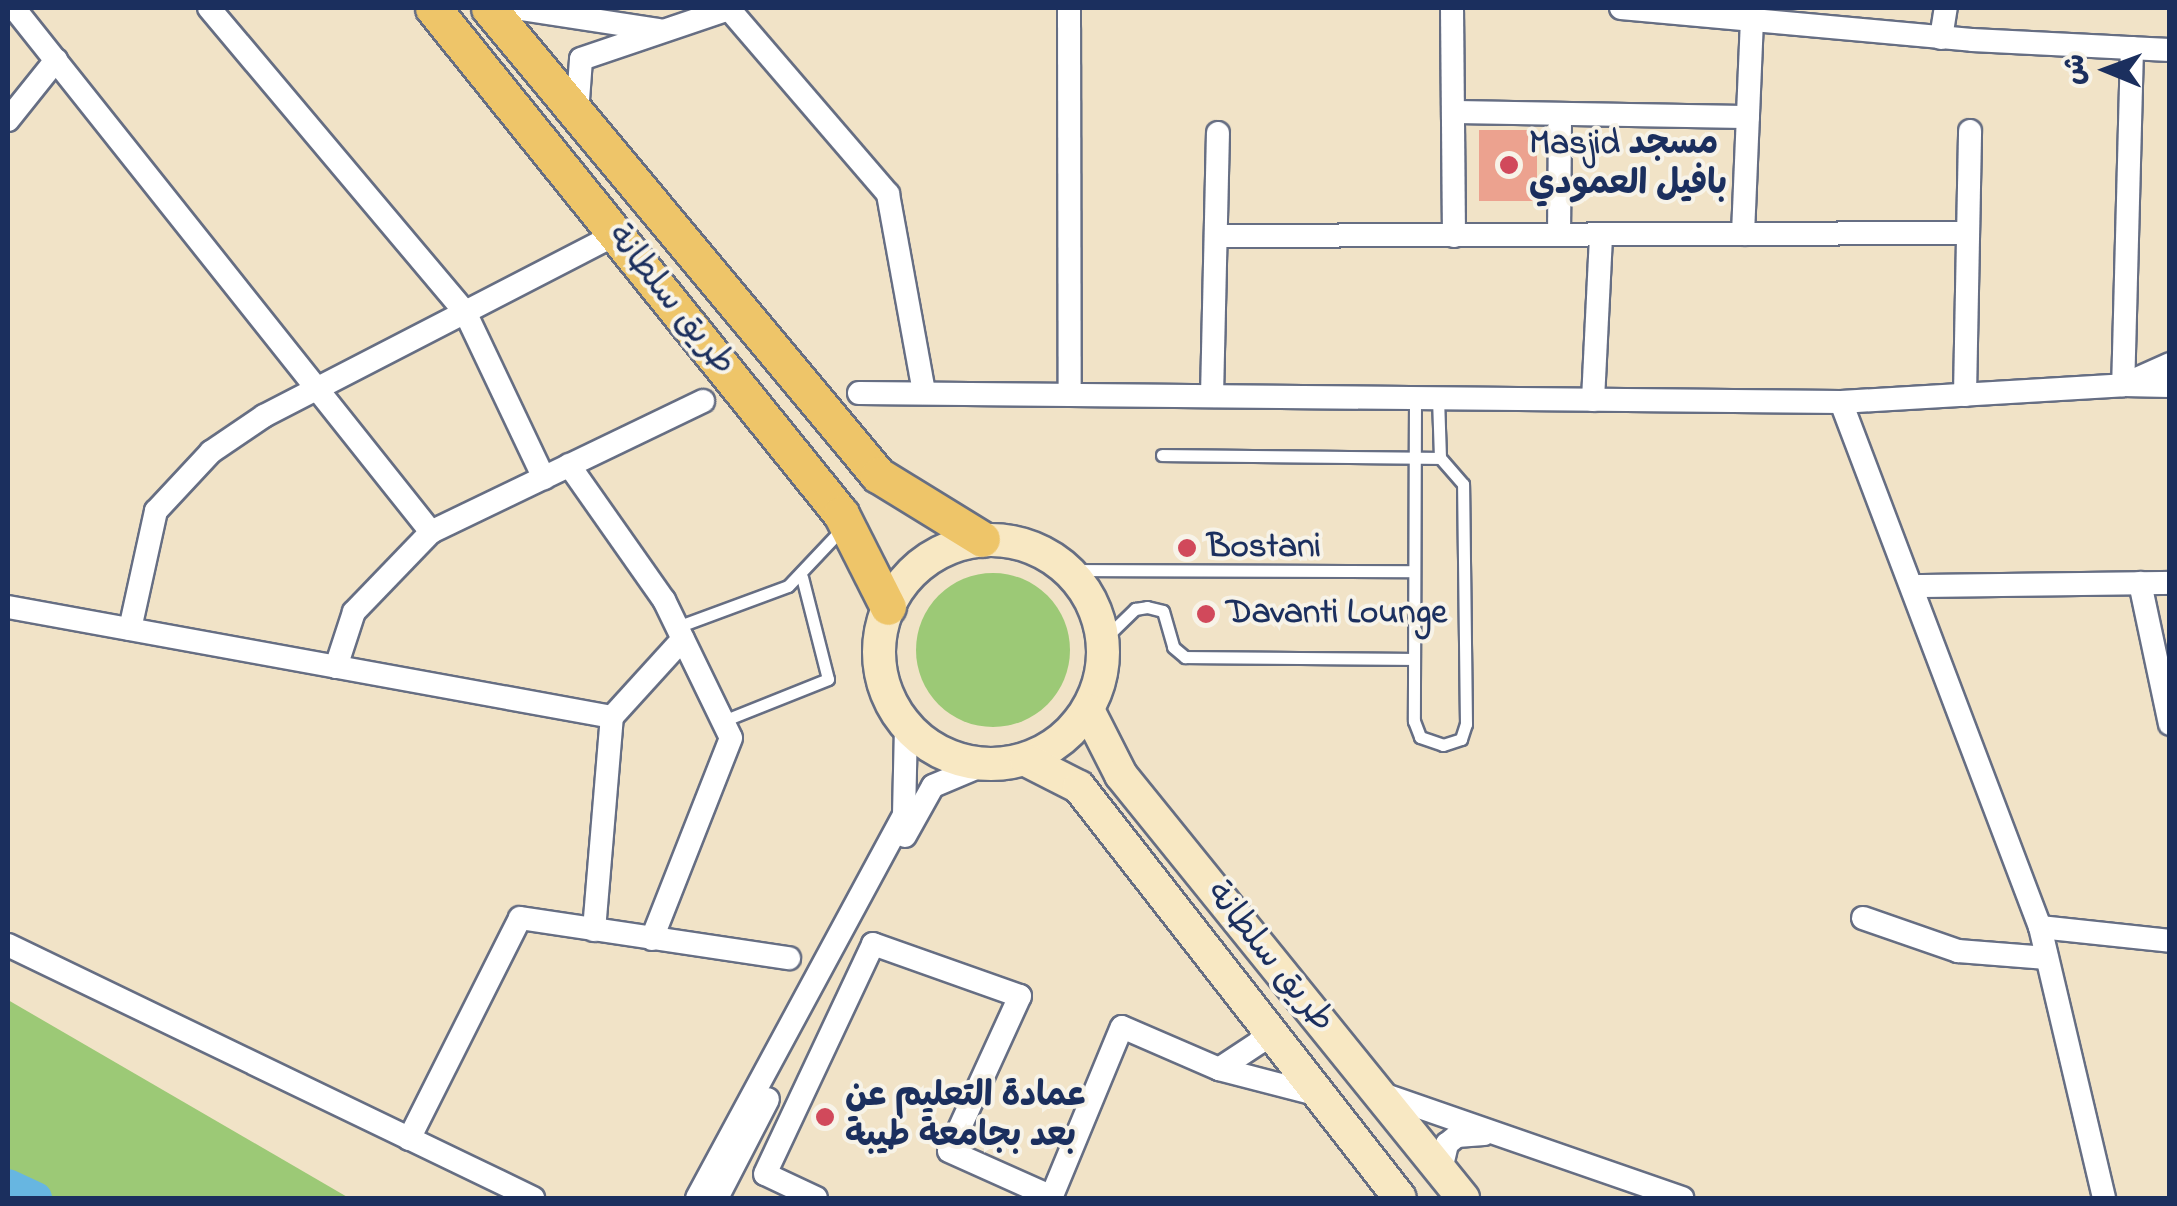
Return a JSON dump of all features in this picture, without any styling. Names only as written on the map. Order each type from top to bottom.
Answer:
[{"type":"main road","name":"طريق سلطانة","points":[[433,8],[846,524],[888,607]]},
{"type":"main road","name":"طريق سلطانة","points":[[489,8],[878,475],[982,540]]},
{"type":"main road","points":[[982,540],[1022,543],[1067,570],[1096,612],[1103,666],[1088,710],[1060,742],[1026,760],[983,765],[940,753],[906,726],[880,668],[888,607],[912,572],[944,550],[982,540]]},
{"type":"main road","name":"طريق سلطانة","points":[[1088,710],[1121,775],[1463,1198]]},
{"type":"main road","name":"طريق سلطانة","points":[[1026,760],[1079,787],[1400,1198]]},
{"type":"street","points":[[14,8],[431,532]]},
{"type":"street","points":[[209,8],[465,312],[544,478]]},
{"type":"street","points":[[514,8],[661,30]]},
{"type":"street","points":[[577,114],[581,59],[731,8],[888,194],[924,393]]},
{"type":"street","points":[[1069,8],[1070,394]]},
{"type":"street","points":[[1452,8],[1454,236]]},
{"type":"street","points":[[1620,8],[1752,20],[1781,15],[1941,38],[2170,50]]},
{"type":"street","points":[[1941,38],[1946,8]]},
{"type":"street","points":[[1743,234],[1752,20]]},
{"type":"street","points":[[2122,385],[2132,48]]},
{"type":"street","points":[[8,120],[56,60]]},
{"type":"street","points":[[1453,112],[1748,117]]},
{"type":"street","points":[[1559,236],[1560,114]]},
{"type":"street","points":[[1965,395],[1970,131]]},
{"type":"street","points":[[1212,396],[1218,133]]},
{"type":"street","points":[[1216,236],[1968,233]]},
{"type":"street","points":[[130,629],[156,511],[211,452],[317,388],[616,234]]},
{"type":"street","points":[[1593,400],[1601,235]]},
{"type":"street","points":[[2122,385],[2170,364]]},
{"type":"street","points":[[859,393],[1840,402],[2122,385],[2170,386]]},
{"type":"street","points":[[336,667],[354,612],[431,532],[703,401]]},
{"type":"street","points":[[1840,402],[2040,927],[2104,1198]]},
{"type":"street","points":[[569,466],[680,633],[731,738],[652,939]]},
{"type":"street","points":[[2140,583],[2170,724]]},
{"type":"street","points":[[1913,586],[2170,583]]},
{"type":"street","points":[[8,607],[612,717]]},
{"type":"street","points":[[594,930],[612,717],[680,633]]},
{"type":"street","points":[[697,1198],[904,815],[906,726]]},
{"type":"street","points":[[716,1198],[934,786],[983,765]]},
{"type":"street","points":[[409,1139],[520,918],[789,958]]},
{"type":"street","points":[[1863,918],[1958,951],[2047,958]]},
{"type":"street","points":[[2040,927],[2170,942]]},
{"type":"street","points":[[816,1198],[765,1174],[873,944],[1020,996],[949,1151],[1051,1198],[1122,1027],[1219,1068],[1319,1095]]},
{"type":"street","points":[[8,945],[533,1198]]},
{"type":"street","points":[[1219,1068],[1260,1042],[1266,1022]]},
{"type":"street","points":[[1378,1093],[1682,1198]]},
{"type":"street","points":[[1440,1170],[1447,1144],[1456,1136],[1493,1134]]},
{"type":"lane","points":[[1426,398],[1440,458],[1463,484],[1466,724],[1451,745],[1420,737],[1414,722],[1414,457],[1426,398]]},
{"type":"lane","points":[[1162,455],[1440,458]]},
{"type":"lane","points":[[680,633],[802,576],[846,524]]},
{"type":"lane","points":[[1067,570],[1414,571]]},
{"type":"lane","points":[[723,721],[828,679],[802,576]]},
{"type":"lane","points":[[1100,643],[1134,609],[1147,607],[1162,611],[1173,647],[1184,657],[1414,660]]},
{"type":"green space","points":[[993,573],[1023,579],[1048,595],[1064,620],[1070,650],[1064,680],[1048,705],[1023,721],[993,727],[963,721],[938,705],[922,680],[916,650],[922,620],[938,595],[963,579]]},
{"type":"green space","points":[[8,1000],[349,1198],[8,1198]]},
{"type":"building","name":"Masjid مسجد بافيل العمودي","points":[[1479,130],[1537,130],[1537,201],[1479,201]]},
{"type":"waterway","points":[[8,1185],[36,1198]]},
{"type":"place","name":"Masjid مسجد بافيل العمودي","points":[[1509,165]]},
{"type":"place","name":"Bostani","points":[[1187,548]]},
{"type":"place","name":"Davanti Lounge","points":[[1206,614]]},
{"type":"place","name":"عمادة التعليم عن بعد بجامعة طيبة","points":[[825,1117]]}]
